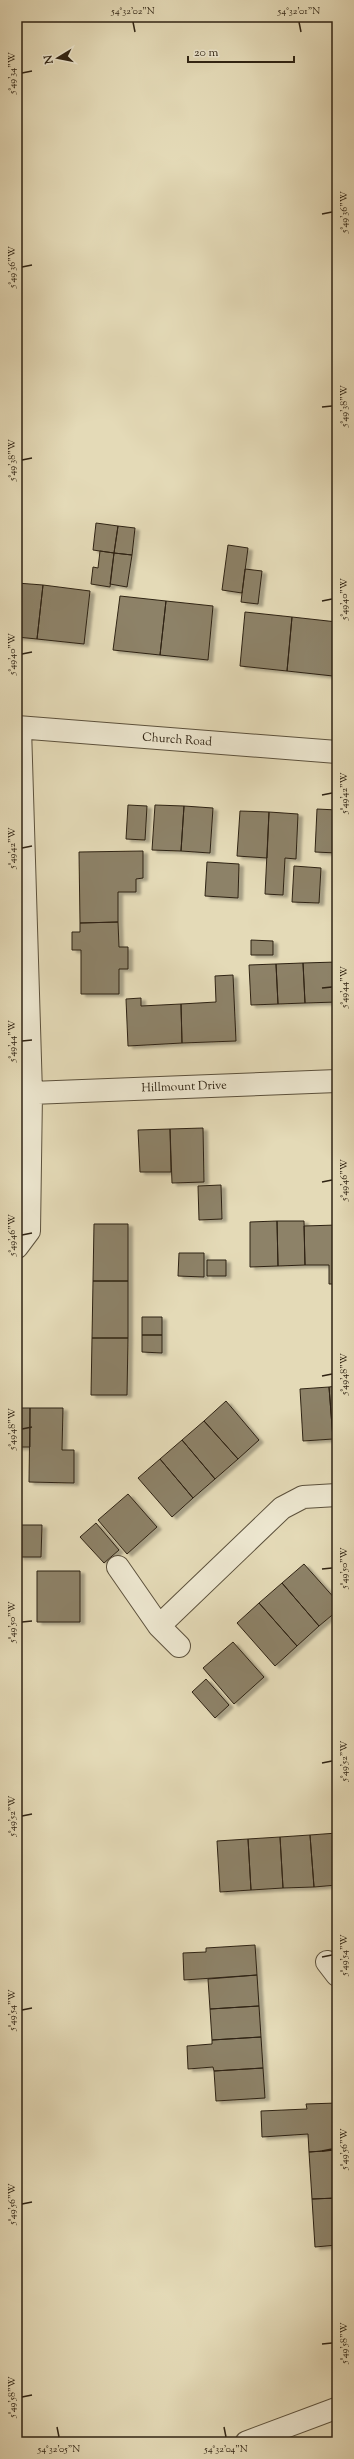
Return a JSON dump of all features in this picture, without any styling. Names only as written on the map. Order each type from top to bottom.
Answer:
[{"type":"street","name":"Church Road","points":[[19,728],[337,752]]},
{"type":"street","points":[[17,1248],[29,1230],[31,1093],[23,986],[19,728]]},
{"type":"street","name":"Hillmount Drive","points":[[31,1093],[337,1081]]},
{"type":"street","points":[[159,1626],[282,1508],[303,1497],[337,1495]]},
{"type":"street","points":[[118,1567],[159,1626],[179,1646]]},
{"type":"lane","points":[[246,2442],[337,2408]]},
{"type":"building","points":[[96,523],[118,526],[114,553],[93,550]]},
{"type":"building","points":[[118,526],[135,528],[132,555],[114,553]]},
{"type":"building","points":[[228,545],[248,548],[242,593],[222,590]]},
{"type":"building","points":[[100,551],[114,553],[110,587],[91,584],[93,567],[98,568]]},
{"type":"building","points":[[114,553],[132,555],[127,587],[110,584]]},
{"type":"building","points":[[245,569],[262,571],[258,604],[241,602]]},
{"type":"building","points":[[17,583],[43,585],[37,639],[17,637]]},
{"type":"building","points":[[43,585],[90,591],[84,644],[37,639]]},
{"type":"building","points":[[120,596],[166,601],[160,655],[113,650]]},
{"type":"building","points":[[166,601],[213,606],[208,660],[160,655]]},
{"type":"building","points":[[245,612],[292,617],[287,671],[240,666]]},
{"type":"building","points":[[292,617],[337,622],[333,676],[287,671]]},
{"type":"building","points":[[128,805],[147,806],[145,840],[126,839]]},
{"type":"building","points":[[155,805],[184,806],[181,851],[152,850]]},
{"type":"building","points":[[184,806],[213,808],[210,853],[181,851]]},
{"type":"building","points":[[317,809],[337,810],[337,853],[315,852]]},
{"type":"building","points":[[240,811],[269,812],[267,858],[237,856]]},
{"type":"building","points":[[269,812],[298,814],[296,859],[285,858],[283,895],[265,894]]},
{"type":"building","points":[[143,851],[143,878],[136,879],[136,892],[118,892],[118,922],[80,923],[79,852]]},
{"type":"building","points":[[207,862],[239,864],[238,898],[205,896]]},
{"type":"building","points":[[294,866],[321,868],[319,903],[292,902]]},
{"type":"building","points":[[118,922],[119,947],[128,947],[128,969],[119,969],[119,994],[81,994],[81,950],[72,950],[72,932],[80,932],[80,923]]},
{"type":"building","points":[[251,940],[273,941],[273,955],[251,955]]},
{"type":"building","points":[[337,962],[337,1002],[305,1003],[303,963]]},
{"type":"building","points":[[303,963],[305,1003],[278,1004],[276,964]]},
{"type":"building","points":[[276,964],[278,1004],[251,1005],[249,965]]},
{"type":"building","points":[[233,975],[236,1041],[182,1043],[181,1004],[216,1002],[215,976]]},
{"type":"building","points":[[141,998],[141,1006],[181,1004],[182,1043],[128,1046],[126,999]]},
{"type":"building","points":[[203,1128],[204,1182],[172,1183],[170,1129]]},
{"type":"building","points":[[170,1129],[171,1172],[140,1172],[138,1130]]},
{"type":"building","points":[[221,1185],[222,1219],[199,1220],[198,1186]]},
{"type":"building","points":[[277,1221],[278,1266],[250,1267],[250,1222]]},
{"type":"building","points":[[277,1221],[304,1221],[305,1265],[278,1266]]},
{"type":"building","points":[[94,1224],[128,1224],[128,1281],[93,1281]]},
{"type":"building","points":[[337,1225],[337,1284],[329,1284],[329,1265],[305,1265],[304,1226]]},
{"type":"building","points":[[179,1253],[204,1253],[204,1277],[178,1276]]},
{"type":"building","points":[[207,1260],[226,1260],[226,1276],[207,1276]]},
{"type":"building","points":[[93,1281],[128,1281],[128,1338],[92,1338]]},
{"type":"building","points":[[142,1317],[162,1317],[162,1335],[142,1335]]},
{"type":"building","points":[[142,1335],[162,1335],[162,1353],[142,1352]]},
{"type":"building","points":[[92,1338],[128,1338],[127,1395],[91,1395]]},
{"type":"building","points":[[337,1386],[337,1438],[333,1439],[329,1387]]},
{"type":"building","points":[[329,1387],[333,1439],[303,1441],[300,1389]]},
{"type":"building","points":[[226,1401],[259,1440],[238,1459],[204,1421]]},
{"type":"building","points":[[17,1408],[30,1408],[30,1447],[17,1447]]},
{"type":"building","points":[[30,1408],[63,1408],[62,1450],[74,1450],[74,1483],[29,1482]]},
{"type":"building","points":[[204,1421],[238,1459],[215,1479],[182,1440]]},
{"type":"building","points":[[182,1440],[215,1479],[193,1498],[160,1459]]},
{"type":"building","points":[[160,1459],[193,1498],[172,1517],[138,1478]]},
{"type":"building","points":[[128,1494],[157,1527],[127,1554],[98,1520]]},
{"type":"building","points":[[96,1523],[119,1550],[104,1563],[80,1537]]},
{"type":"building","points":[[20,1525],[42,1525],[41,1557],[19,1557]]},
{"type":"building","points":[[304,1564],[337,1601],[337,1611],[319,1626],[282,1583]]},
{"type":"building","points":[[37,1571],[80,1571],[80,1622],[37,1622]]},
{"type":"building","points":[[282,1583],[319,1626],[297,1646],[259,1603]]},
{"type":"building","points":[[259,1603],[297,1646],[275,1666],[237,1623]]},
{"type":"building","points":[[233,1642],[264,1677],[234,1704],[203,1668]]},
{"type":"building","points":[[206,1679],[229,1705],[215,1718],[192,1692]]},
{"type":"building","points":[[337,1833],[337,1885],[314,1887],[310,1835]]},
{"type":"building","points":[[310,1835],[314,1887],[283,1888],[280,1837]]},
{"type":"building","points":[[280,1837],[283,1888],[251,1890],[248,1839]]},
{"type":"building","points":[[248,1839],[251,1890],[220,1892],[217,1841]]},
{"type":"building","points":[[255,1945],[257,1975],[184,1980],[183,1953],[206,1952],[206,1948]]},
{"type":"building","points":[[257,1975],[259,2006],[210,2009],[208,1979]]},
{"type":"building","points":[[259,2006],[261,2037],[212,2040],[210,2009]]},
{"type":"building","points":[[261,2037],[263,2068],[214,2071],[213,2067],[188,2069],[187,2046],[212,2044],[212,2040]]},
{"type":"building","points":[[263,2068],[265,2098],[216,2101],[214,2071]]},
{"type":"building","points":[[337,2103],[337,2150],[309,2152],[308,2134],[262,2137],[261,2111],[307,2109],[306,2104]]},
{"type":"building","points":[[337,2150],[337,2198],[312,2199],[309,2152]]},
{"type":"building","points":[[337,2198],[337,2245],[315,2247],[312,2199]]}]
